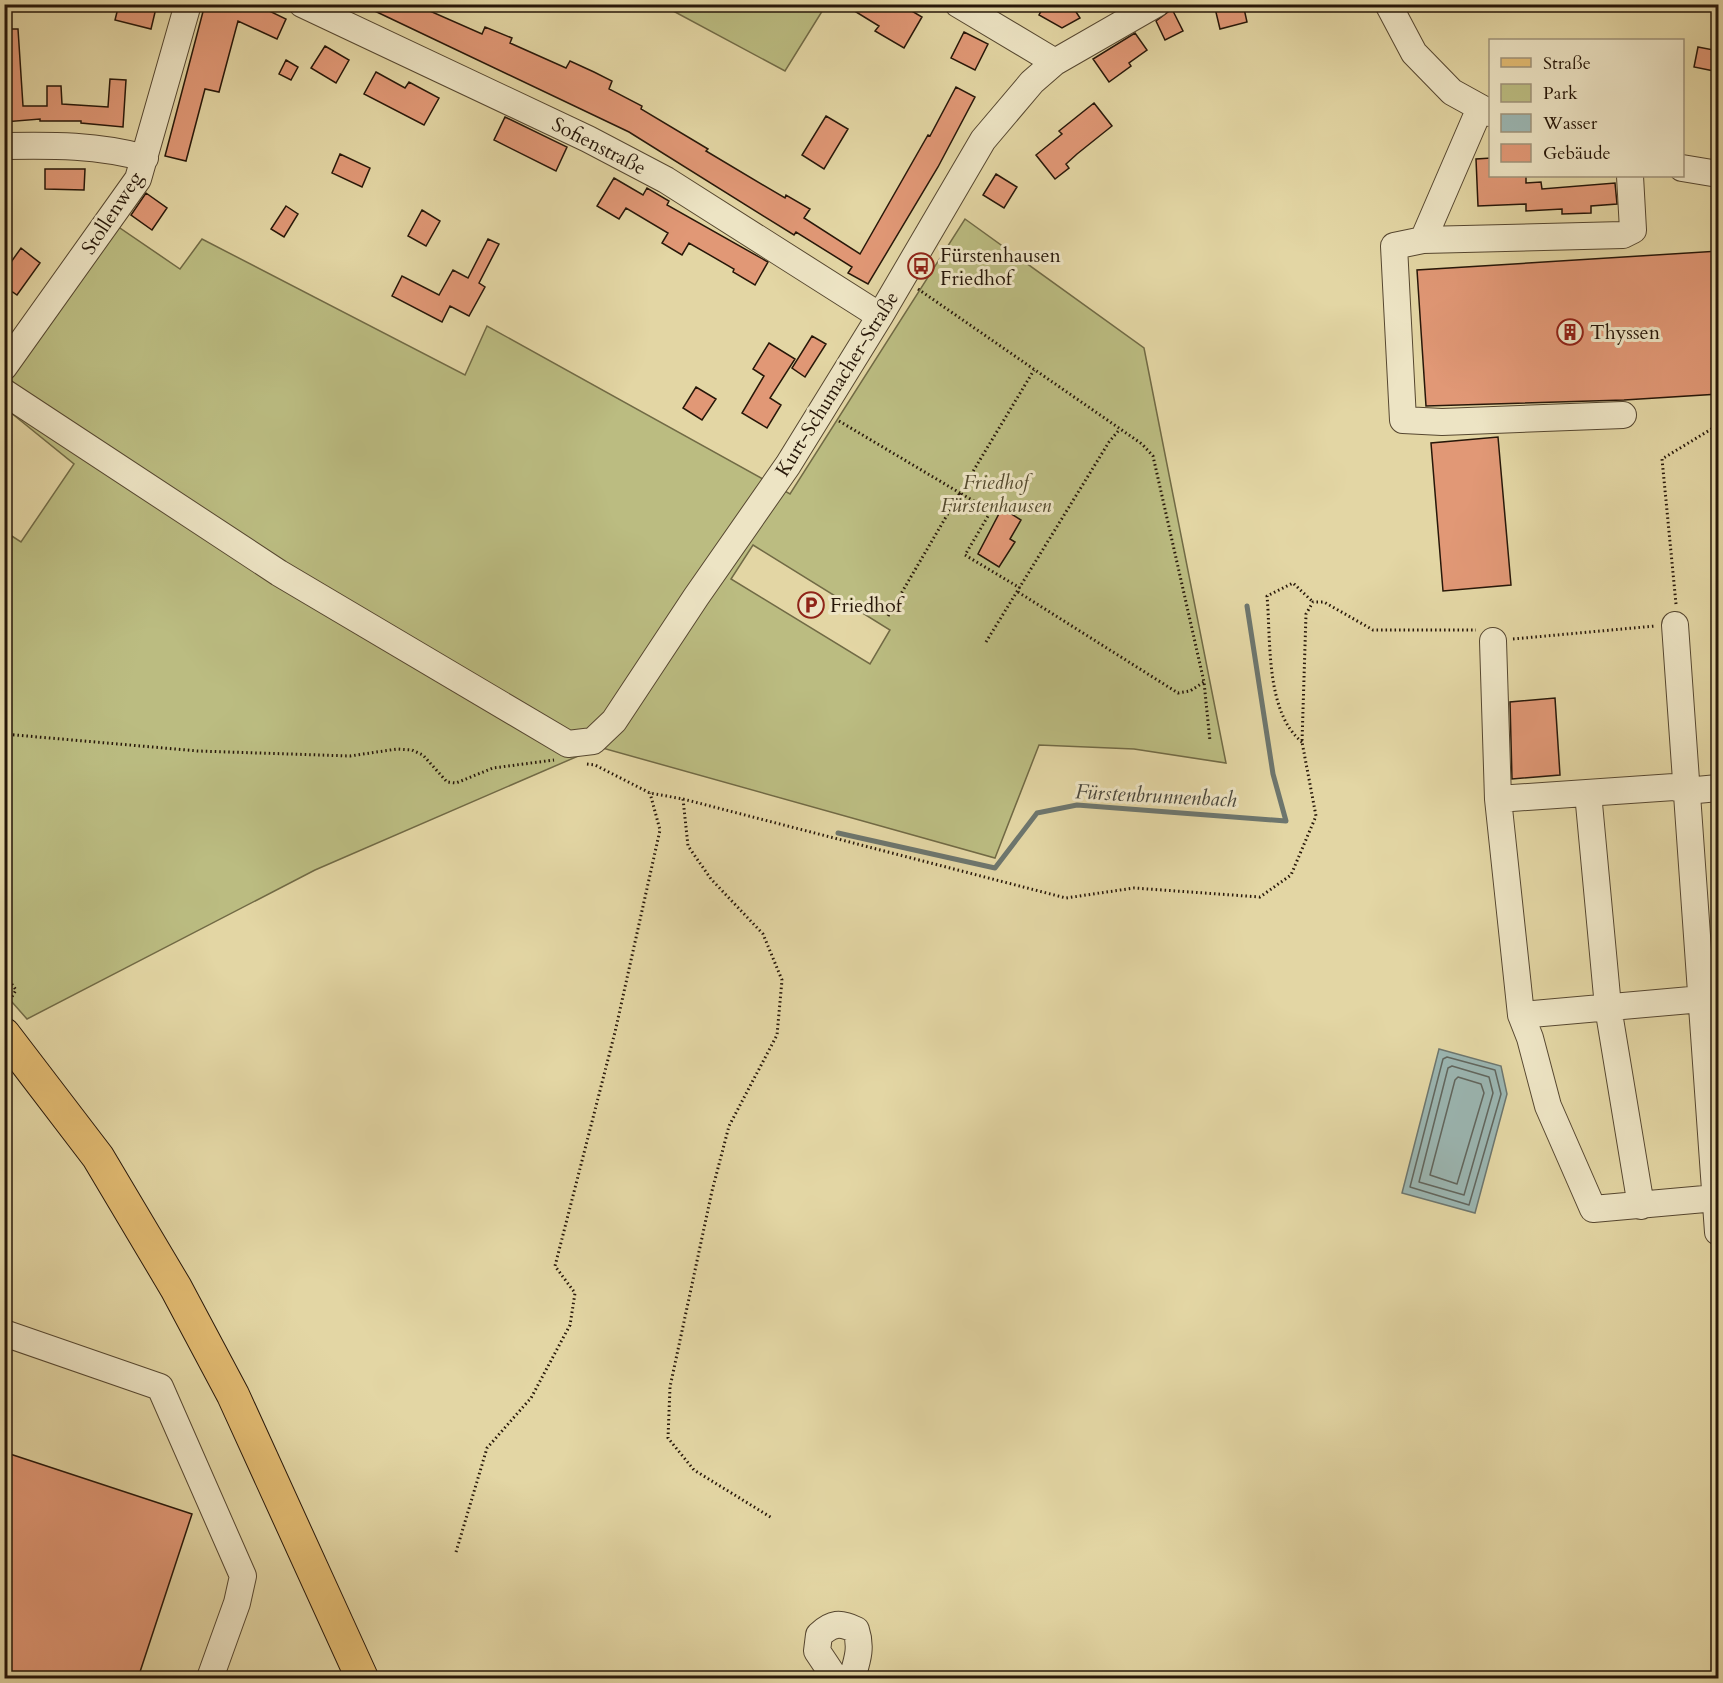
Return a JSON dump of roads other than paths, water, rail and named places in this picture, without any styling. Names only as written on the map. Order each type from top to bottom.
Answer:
[{"type":"main road","points":[[4,1034],[98,1157],[176,1288],[232,1395],[362,1678]]},
{"type":"street","name":"Stollenweg","points":[[4,367],[138,178],[188,4]]},
{"type":"street","name":"Sofienstraße","points":[[302,4],[556,123],[666,180],[880,316]]},
{"type":"street","points":[[958,4],[1055,62]]},
{"type":"street","name":"Kurt-Schumacher-Straße","points":[[4,393],[279,573],[568,744],[594,741],[615,722],[696,597],[788,465],[880,316],[983,140],[1032,82],[1055,62],[1156,4]]},
{"type":"street","points":[[1388,4],[1414,53],[1452,92],[1485,111],[1423,240]]},
{"type":"street","points":[[4,146],[68,144],[115,150],[145,158]]},
{"type":"street","points":[[1623,415],[1442,422],[1403,420],[1394,246],[1423,240],[1623,235],[1633,230],[1630,177]]},
{"type":"street","points":[[1675,624],[1719,1232]]},
{"type":"street","points":[[1485,635],[1498,799],[1521,1015],[1530,1038],[1548,1106],[1593,1209],[1716,1198]]},
{"type":"street","points":[[1498,799],[1674,786],[1686,791],[1719,788]]},
{"type":"street","points":[[1588,793],[1608,1007],[1641,1206]]},
{"type":"street","points":[[1521,1015],[1701,999]]},
{"type":"street","points":[[4,1333],[160,1387],[243,1576],[237,1603],[210,1678]]},
{"type":"street","points":[[835,1678],[817,1651],[819,1635],[831,1624],[844,1624],[865,1634],[852,1678]]},
{"type":"water","points":[[1439,1049],[1501,1066],[1507,1094],[1475,1213],[1402,1193]]},
{"type":"waterway","name":"Fürstenbrunnenbach","points":[[838,833],[995,868],[1037,813],[1077,805],[1286,821],[1273,774],[1247,606]]},
{"type":"place","name":"Fürstenhausen Friedhof","points":[[921,266]]},
{"type":"place","name":"Thyssen","points":[[1570,332]]},
{"type":"place","name":"Friedhof","points":[[811,605]]},
{"type":"park label","name":"Friedhof Fürstenhausen","points":[[996,494]]}]
